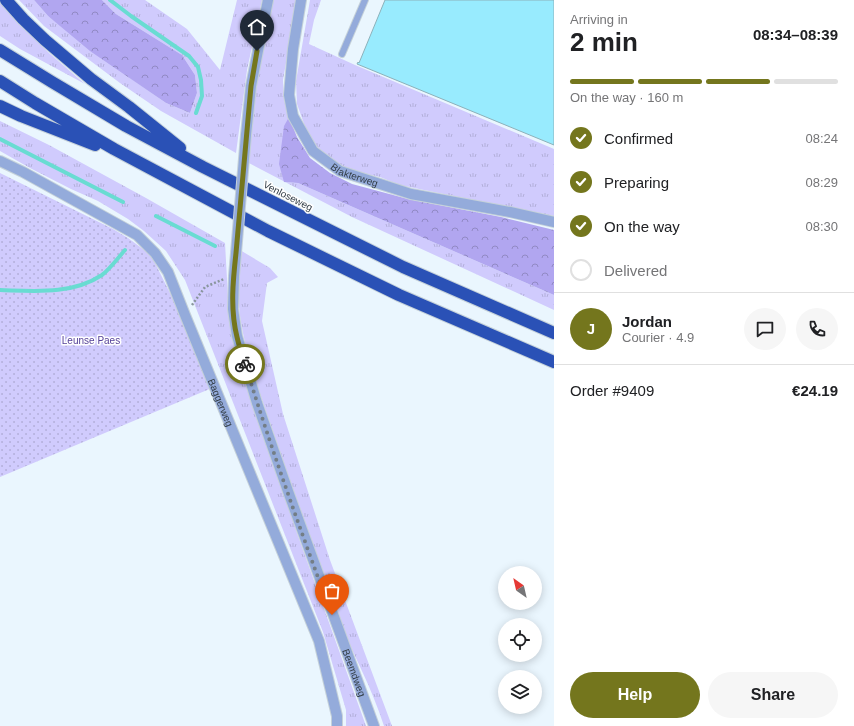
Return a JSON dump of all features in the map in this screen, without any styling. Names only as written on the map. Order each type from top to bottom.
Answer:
[{"type":"highway","points":[[6,0],[45,40],[202,167]]},
{"type":"highway","name":"Venloseweg","points":[[0,50],[126,126],[202,167],[403,267],[554,333]]},
{"type":"highway","points":[[0,82],[137,161],[268,231],[399,295],[554,362]]},
{"type":"highway","points":[[0,106],[21,116],[137,161]]},
{"type":"street","name":"Beemdweg","points":[[268,0],[251,86],[234,276],[233,310],[237,336],[254,395],[288,494],[374,726]]},
{"type":"street","name":"Blakterweg","points":[[302,0],[293,49],[289,95],[293,116],[313,151],[340,171],[411,194],[510,212],[554,222]]},
{"type":"street","name":"Baggerweg","points":[[0,162],[23,172],[137,235],[155,253],[168,272],[318,641],[337,716],[337,726]]},
{"type":"lane","points":[[342,54],[365,0]]},
{"type":"path","points":[[185,316],[205,287],[234,276]]},
{"type":"green space","points":[[19,0],[34,0],[48,16],[130,78],[166,103],[190,113],[197,93],[195,75],[182,55],[116,14],[102,0],[145,0],[187,29],[220,70],[237,0],[262,0],[247,70],[236,153],[161,111],[120,83],[44,26]]},
{"type":"green space","points":[[34,0],[102,0],[116,14],[182,55],[195,75],[197,93],[190,113],[166,103],[90,51],[48,16]]},
{"type":"green space","points":[[272,0],[297,0],[283,80],[284,100],[289,117],[284,181],[247,162],[256,82]]},
{"type":"green space","points":[[310,0],[321,0],[314,20],[309,44],[554,149],[554,216],[400,185],[380,177],[349,170],[318,148],[308,135],[297,104],[296,81]]},
{"type":"green space","points":[[0,3],[49,53],[85,84],[20,49],[0,36]]},
{"type":"green space","points":[[289,117],[297,137],[310,158],[330,173],[352,184],[408,199],[501,217],[554,230],[554,295],[298,183],[284,182],[279,164],[284,126]]},
{"type":"green space","points":[[0,121],[49,145],[225,243],[228,297],[232,325],[297,533],[366,726],[346,726],[346,710],[323,632],[185,280],[166,251],[128,219],[98,201],[71,189],[0,151]]},
{"type":"green space","name":"Leunse Paes","points":[[0,173],[113,229],[147,252],[154,261],[181,315],[212,388],[0,477]]},
{"type":"green space","points":[[285,182],[298,183],[554,295],[554,310],[352,217]]},
{"type":"green space","points":[[240,250],[270,268],[278,277],[267,283],[262,321],[283,414],[330,560],[392,726],[384,726],[368,685],[338,618],[255,379],[245,343],[239,307],[238,286]]},
{"type":"building","points":[[385,0],[554,0],[554,145],[357,64],[358,62],[359,63]]},
{"type":"waterway","points":[[110,0],[189,56],[198,67],[202,96],[196,113]]},
{"type":"waterway","points":[[0,139],[123,202]]},
{"type":"waterway","points":[[156,216],[215,246]]},
{"type":"waterway","points":[[0,290],[39,291],[66,289],[78,286],[102,275],[111,267],[125,250]]},
{"type":"way so far","points":[[245,364],[288,494],[332,615]]},
{"type":"route","points":[[245,364],[237,336],[233,310],[234,276],[251,86],[257,51]]}]
